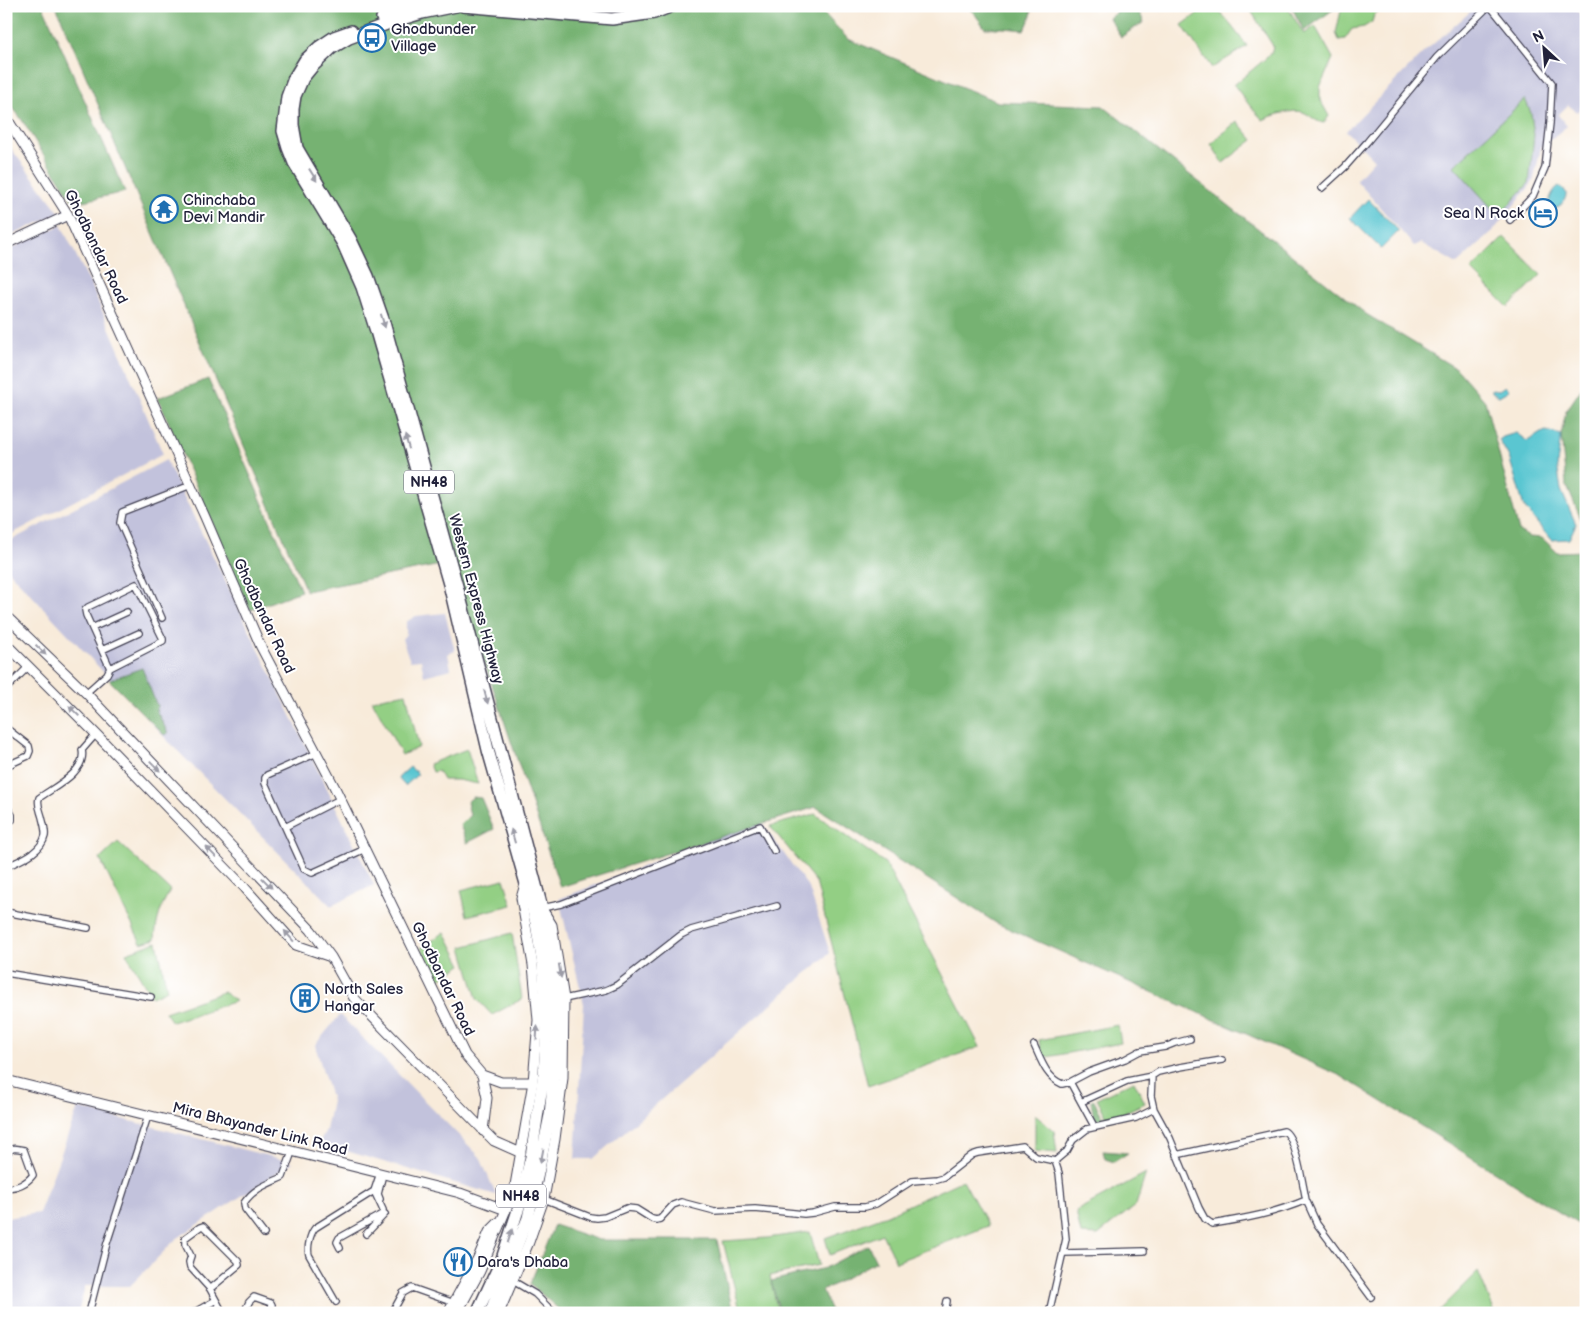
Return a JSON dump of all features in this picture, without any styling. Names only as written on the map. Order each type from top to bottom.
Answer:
[{"type":"highway","name":"Western Express Highway","points":[[415,6],[334,37],[305,60],[294,78],[287,98],[283,131],[294,163],[343,244],[362,287],[448,584],[488,750],[542,908],[554,1002],[556,1042],[550,1115],[528,1218],[490,1313]]},
{"type":"highway","name":"Western Express Highway","points":[[456,6],[392,22],[349,38],[332,48],[303,78],[295,96],[293,125],[297,148],[351,240],[368,276],[383,319],[458,587],[523,852],[526,881],[543,965],[548,1025],[544,1073],[531,1157],[518,1210],[502,1260],[477,1313]]},
{"type":"highway","points":[[463,6],[612,19],[654,13],[672,6]]},
{"type":"highway","points":[[586,6],[621,6]]},
{"type":"street","points":[[1322,188],[1345,167],[1367,142],[1437,57],[1490,6],[1552,83],[1545,168],[1533,196],[1510,220]]},
{"type":"street","name":"Ghodbandar Road","points":[[6,117],[68,215],[191,485],[261,648],[340,799],[465,1055],[482,1076]]},
{"type":"street","points":[[6,244],[68,215]]},
{"type":"street","points":[[162,618],[120,523],[122,512],[191,485]]},
{"type":"street","points":[[86,693],[107,674],[110,668],[163,641],[138,586],[134,584],[85,610],[110,668]]},
{"type":"street","points":[[92,628],[127,612]]},
{"type":"street","points":[[6,616],[86,693],[312,930],[331,957],[354,998],[494,1142],[520,1153]]},
{"type":"street","points":[[102,650],[139,633]]},
{"type":"street","points":[[6,644],[245,888],[296,945],[331,957]]},
{"type":"street","points":[[6,689],[28,666]]},
{"type":"street","points":[[6,728],[29,746],[30,751],[28,756],[6,766]]},
{"type":"street","points":[[6,867],[30,855],[41,845],[45,834],[37,803],[39,798],[79,768],[83,756],[82,750],[96,734]]},
{"type":"street","points":[[316,753],[267,774],[264,778],[304,869],[312,873],[365,849]]},
{"type":"street","points":[[285,827],[340,799]]},
{"type":"street","points":[[6,805],[12,815],[12,820],[6,824]]},
{"type":"street","points":[[499,1313],[529,1242],[544,1199],[555,1139],[563,1078],[565,1042],[564,999],[552,925],[542,908],[561,904],[760,826],[774,851]]},
{"type":"street","points":[[448,1313],[457,1307],[480,1272],[514,1191],[533,1082],[538,1020],[533,965],[520,898],[526,881]]},
{"type":"street","points":[[564,999],[606,990],[617,985],[674,939],[690,930],[777,906]]},
{"type":"street","points":[[6,912],[88,928]]},
{"type":"street","points":[[6,973],[152,997]]},
{"type":"street","points":[[1034,1045],[1047,1072],[1062,1084],[1140,1051],[1165,1047],[1190,1039]]},
{"type":"street","points":[[1082,1102],[1127,1081],[1152,1076],[1158,1072],[1222,1060]]},
{"type":"street","points":[[482,1076],[487,1098],[483,1131]]},
{"type":"street","points":[[482,1076],[501,1082],[533,1082]]},
{"type":"street","points":[[1152,1076],[1151,1096],[1154,1110],[1170,1138],[1205,1219],[1212,1224],[1240,1219],[1291,1207],[1306,1200]]},
{"type":"street","name":"Mira Bhayander Link Road","points":[[6,1080],[460,1193],[506,1210]]},
{"type":"street","points":[[1070,1082],[1094,1126]]},
{"type":"street","points":[[1055,1161],[1067,1151],[1075,1137],[1087,1129],[1136,1118],[1154,1110]]},
{"type":"street","points":[[89,1313],[107,1243],[148,1116]]},
{"type":"street","points":[[1176,1155],[1284,1131],[1287,1132],[1294,1148],[1306,1200],[1317,1224],[1371,1297]]},
{"type":"street","points":[[544,1199],[597,1218],[605,1217],[620,1209],[627,1208],[636,1209],[656,1220],[660,1219],[673,1205],[681,1202],[715,1211],[754,1209],[804,1214],[835,1207],[865,1207],[876,1204],[912,1182],[944,1177],[972,1155],[978,1153],[1023,1146],[1036,1157],[1055,1161]]},
{"type":"street","points":[[6,1152],[11,1148],[24,1150],[32,1175],[30,1179],[17,1186],[6,1187]]},
{"type":"street","points":[[264,1234],[245,1209],[244,1203],[249,1195],[258,1188],[283,1177],[292,1152]]},
{"type":"street","points":[[1049,1313],[1066,1239],[1059,1173],[1055,1161]]},
{"type":"street","points":[[336,1302],[309,1255],[308,1250],[312,1231],[374,1191],[382,1174]]},
{"type":"street","points":[[366,1234],[385,1213],[378,1194],[382,1174]]},
{"type":"street","points":[[340,1248],[337,1242],[339,1238],[382,1214],[383,1210],[374,1191]]},
{"type":"street","points":[[210,1289],[239,1265],[238,1261],[203,1226],[186,1238],[184,1242],[191,1256],[190,1267],[210,1289],[223,1313]]},
{"type":"street","points":[[1064,1253],[1144,1251]]},
{"type":"street","points":[[513,1281],[535,1294],[554,1313]]},
{"type":"street","points":[[392,1313],[403,1293],[412,1288],[457,1307]]},
{"type":"street","points":[[244,1313],[249,1302],[254,1298],[271,1303],[270,1313]]},
{"type":"street","points":[[193,1313],[216,1300]]},
{"type":"street","points":[[945,1313],[947,1301]]},
{"type":"shaded area","points":[[1477,6],[1574,6],[1586,22],[1586,102],[1577,112],[1568,105],[1558,115],[1567,126],[1541,147],[1533,182],[1493,231],[1457,264],[1421,243],[1414,246],[1356,180],[1374,160],[1346,131],[1424,52]]},
{"type":"shaded area","points":[[6,142],[60,213],[6,238]]},
{"type":"shaded area","points":[[61,225],[92,287],[163,454],[6,537],[6,251]]},
{"type":"shaded area","points":[[166,460],[374,885],[331,906],[168,741],[6,568],[6,543]]},
{"type":"shaded area","points":[[445,613],[455,651],[448,654],[451,669],[424,676],[421,660],[410,661],[402,639],[406,634],[406,622],[416,616]]},
{"type":"shaded area","points":[[760,821],[809,888],[830,953],[593,1159],[575,1159],[584,1004],[559,899]]},
{"type":"shaded area","points":[[340,1015],[480,1157],[496,1195],[319,1143],[326,1130],[332,1101],[315,1045]]},
{"type":"shaded area","points":[[78,1108],[293,1162],[176,1239],[130,1286],[85,1286],[78,1313],[6,1313],[6,1218],[39,1213]]},
{"type":"green space","points":[[6,6],[43,6],[125,192],[74,203],[20,117],[6,99]]},
{"type":"green space","points":[[56,6],[817,6],[848,39],[998,102],[1103,106],[1366,314],[1457,369],[1485,401],[1519,531],[1529,537],[1542,538],[1557,552],[1586,551],[1586,1229],[1341,1076],[996,923],[816,807],[560,887],[451,563],[306,591]]},
{"type":"green space","points":[[966,6],[1029,6],[1032,8],[1025,30],[985,28]]},
{"type":"green space","points":[[1114,6],[1136,6],[1144,22],[1121,37],[1109,18],[1117,12]]},
{"type":"green space","points":[[1208,6],[1216,6],[1247,46],[1212,68],[1182,25]]},
{"type":"green space","points":[[1248,6],[1287,6],[1304,34],[1315,26],[1333,58],[1320,87],[1320,100],[1329,116],[1324,123],[1299,111],[1283,113],[1263,120],[1234,85],[1271,54],[1273,46]]},
{"type":"green space","points":[[1291,6],[1338,6],[1304,31]]},
{"type":"green space","points":[[1342,6],[1384,6],[1374,15],[1372,22],[1364,27],[1352,29],[1345,39],[1339,40],[1336,33]]},
{"type":"green space","points":[[1525,99],[1531,113],[1534,135],[1529,183],[1499,216],[1454,166]]},
{"type":"green space","points":[[1237,121],[1253,140],[1223,163],[1211,144]]},
{"type":"green space","points":[[1504,237],[1541,275],[1508,307],[1471,270]]},
{"type":"green space","points":[[208,379],[301,591],[250,610],[158,398]]},
{"type":"green space","points":[[1586,382],[1586,549],[1583,524],[1566,484],[1561,435],[1566,411]]},
{"type":"green space","points":[[142,668],[157,706],[156,710],[168,733],[164,735],[109,680]]},
{"type":"green space","points":[[406,693],[419,747],[402,755],[372,700]]},
{"type":"green space","points":[[467,749],[478,784],[458,780],[443,780],[438,771],[432,772],[429,764]]},
{"type":"green space","points":[[473,797],[481,798],[494,829],[467,843],[460,825],[470,815],[467,802]]},
{"type":"green space","points":[[815,814],[885,863],[980,1047],[868,1086],[816,882],[770,826]]},
{"type":"green space","points":[[118,842],[170,890],[156,926],[155,939],[141,943],[100,859]]},
{"type":"green space","points":[[504,879],[512,905],[467,916],[461,890]]},
{"type":"green space","points":[[445,932],[462,965],[438,980],[421,948]]},
{"type":"green space","points":[[512,933],[522,999],[492,1015],[477,999],[462,947]]},
{"type":"green space","points":[[157,942],[167,990],[152,997],[126,953]]},
{"type":"green space","points":[[223,992],[236,1001],[172,1022],[165,1012]]},
{"type":"green space","points":[[1118,1025],[1121,1043],[1042,1058],[1039,1040]]},
{"type":"green space","points":[[1134,1081],[1145,1103],[1108,1120],[1097,1099]]},
{"type":"green space","points":[[1093,1099],[1102,1116],[1108,1120],[1094,1119],[1091,1102]]},
{"type":"green space","points":[[1035,1115],[1054,1131],[1057,1153],[1035,1151]]},
{"type":"green space","points":[[1103,1151],[1128,1153],[1114,1162],[1105,1159]]},
{"type":"green space","points":[[1146,1173],[1136,1205],[1098,1235],[1081,1234],[1076,1211]]},
{"type":"green space","points":[[963,1180],[988,1226],[896,1262],[882,1234],[830,1255],[825,1238],[887,1215]]},
{"type":"green space","points":[[554,1225],[599,1240],[717,1240],[732,1308],[731,1313],[563,1313],[530,1284]]},
{"type":"green space","points":[[810,1232],[819,1265],[770,1276],[778,1313],[737,1313],[739,1306],[723,1241],[767,1238]]},
{"type":"green space","points":[[868,1245],[876,1261],[822,1291],[832,1313],[780,1313],[771,1281],[825,1268]]},
{"type":"green space","points":[[1478,1272],[1495,1313],[1437,1313]]},
{"type":"water","points":[[1559,186],[1566,192],[1566,197],[1558,208],[1554,208],[1549,202],[1554,191]]},
{"type":"water","points":[[1368,199],[1399,231],[1381,249],[1350,218]]},
{"type":"water","points":[[1505,386],[1509,390],[1499,396],[1492,392],[1492,389],[1499,390]]},
{"type":"water","points":[[1546,431],[1561,435],[1557,464],[1561,490],[1576,524],[1569,539],[1551,540],[1524,507],[1509,457],[1499,440],[1516,433],[1527,441]]},
{"type":"water","points":[[410,767],[418,774],[405,786],[398,778]]},
{"type":"place","name":"Ghodbunder Village","points":[[372,38]]},
{"type":"place","name":"Chinchaba Devi Mandir","points":[[164,209]]},
{"type":"place","name":"Sea N Rock","points":[[1543,213]]},
{"type":"place","name":"North Sales Hangar","points":[[305,998]]},
{"type":"place","name":"Dara's Dhaba","points":[[458,1262]]}]
